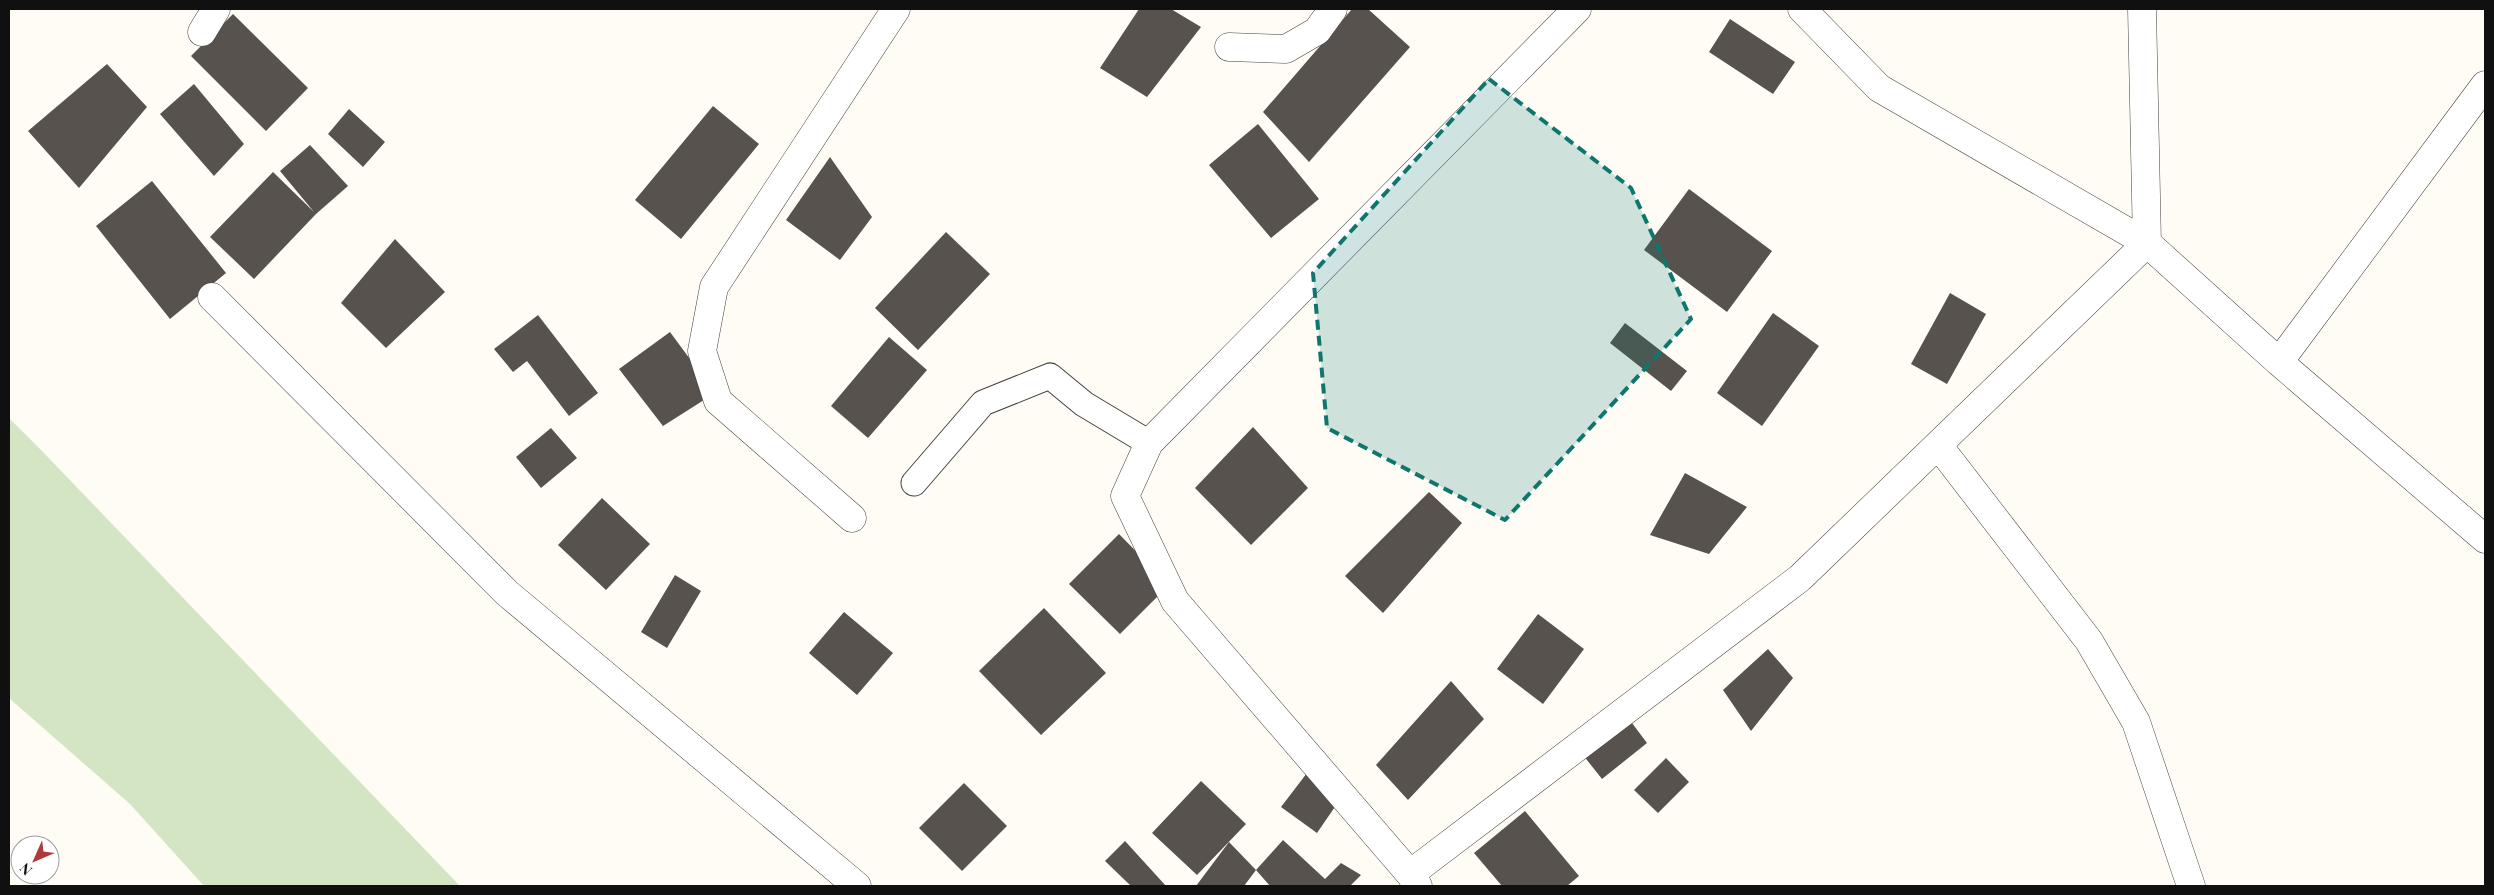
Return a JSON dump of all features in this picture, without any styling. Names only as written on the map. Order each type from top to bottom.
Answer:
[{"type":"street","points":[[202,32],[216,9]]},
{"type":"street","points":[[852,518],[718,402],[702,351],[714,287],[896,9]]},
{"type":"street","points":[[1229,47],[1286,49],[1317,30],[1333,9]]},
{"type":"street","points":[[1577,9],[1149,443],[1126,496],[1175,601],[1414,880],[1800,578],[2147,243],[2142,9]]},
{"type":"street","points":[[1802,9],[1879,88],[2147,243],[2279,362],[2485,539]]},
{"type":"street","points":[[2279,362],[2485,85]]},
{"type":"street","points":[[212,297],[508,593],[857,886]]},
{"type":"street","points":[[1938,445],[2089,641],[2136,722],[2191,886]]},
{"type":"lane","points":[[914,483],[983,403],[1050,376],[1084,404],[1149,443]]},
{"type":"highlighted area","points":[[1489,79],[1631,188],[1691,319],[1505,520],[1327,428],[1313,273]]},
{"type":"green space","points":[[9,418],[460,886],[204,886],[130,804],[9,698]]},
{"type":"building","points":[[1139,9],[1171,9],[1201,27],[1147,97],[1100,68]]},
{"type":"building","points":[[1352,9],[1368,9],[1410,47],[1309,162],[1263,112]]},
{"type":"building","points":[[233,14],[308,88],[266,131],[191,56]]},
{"type":"building","points":[[1730,19],[1795,62],[1773,94],[1709,52]]},
{"type":"building","points":[[107,64],[147,107],[79,188],[28,131]]},
{"type":"building","points":[[194,84],[244,144],[214,176],[160,114]]},
{"type":"building","points":[[713,106],[759,144],[681,239],[635,200]]},
{"type":"building","points":[[349,109],[385,142],[363,167],[328,134]]},
{"type":"building","points":[[1258,124],[1319,199],[1271,238],[1209,165]]},
{"type":"building","points":[[310,145],[348,186],[316,214],[254,279],[210,237],[273,172],[314,212],[280,171]]},
{"type":"building","points":[[830,157],[872,217],[840,260],[786,220]]},
{"type":"building","points":[[152,181],[226,273],[170,319],[96,226]]},
{"type":"building","points":[[1689,189],[1772,251],[1727,312],[1644,250]]},
{"type":"building","points":[[946,232],[990,274],[918,350],[875,308]]},
{"type":"building","points":[[395,239],[445,292],[386,348],[341,303]]},
{"type":"building","points":[[1950,293],[1986,314],[1947,384],[1911,364]]},
{"type":"building","points":[[1773,313],[1819,346],[1762,426],[1717,393]]},
{"type":"building","points":[[538,315],[598,393],[569,416],[527,361],[513,372],[494,349]]},
{"type":"building","points":[[1625,323],[1687,371],[1671,391],[1610,343]]},
{"type":"building","points":[[670,332],[715,393],[663,426],[619,369]]},
{"type":"building","points":[[889,337],[927,370],[868,438],[831,406]]},
{"type":"building","points":[[1253,427],[1308,488],[1251,545],[1195,488]]},
{"type":"building","points":[[551,428],[577,458],[541,488],[516,457]]},
{"type":"building","points":[[1685,473],[1747,507],[1709,554],[1650,535]]},
{"type":"building","points":[[1429,492],[1462,523],[1383,613],[1345,576]]},
{"type":"building","points":[[602,498],[650,544],[606,590],[558,545]]},
{"type":"building","points":[[1119,534],[1169,585],[1120,634],[1069,584]]},
{"type":"building","points":[[675,575],[701,591],[667,648],[641,632]]},
{"type":"building","points":[[1044,608],[1106,673],[1041,735],[979,671]]},
{"type":"building","points":[[844,612],[893,653],[857,695],[809,653]]},
{"type":"building","points":[[1538,614],[1584,649],[1543,704],[1497,669]]},
{"type":"building","points":[[1768,649],[1793,678],[1751,731],[1723,690]]},
{"type":"building","points":[[1451,681],[1484,719],[1408,800],[1376,765]]},
{"type":"building","points":[[1629,719],[1647,743],[1602,779],[1583,755]]},
{"type":"building","points":[[1666,758],[1689,782],[1658,813],[1634,790]]},
{"type":"building","points":[[1307,773],[1341,798],[1317,833],[1281,807]]},
{"type":"building","points":[[1201,781],[1246,824],[1197,875],[1152,833]]},
{"type":"building","points":[[964,783],[1007,826],[962,871],[919,828]]},
{"type":"building","points":[[1525,811],[1579,876],[1567,886],[1502,886],[1474,853]]},
{"type":"building","points":[[1283,840],[1325,879],[1341,863],[1361,875],[1350,886],[1270,886],[1256,870]]},
{"type":"building","points":[[1125,841],[1166,886],[1131,886],[1105,861]]},
{"type":"building","points":[[1229,842],[1256,870],[1244,886],[1196,886]]}]
